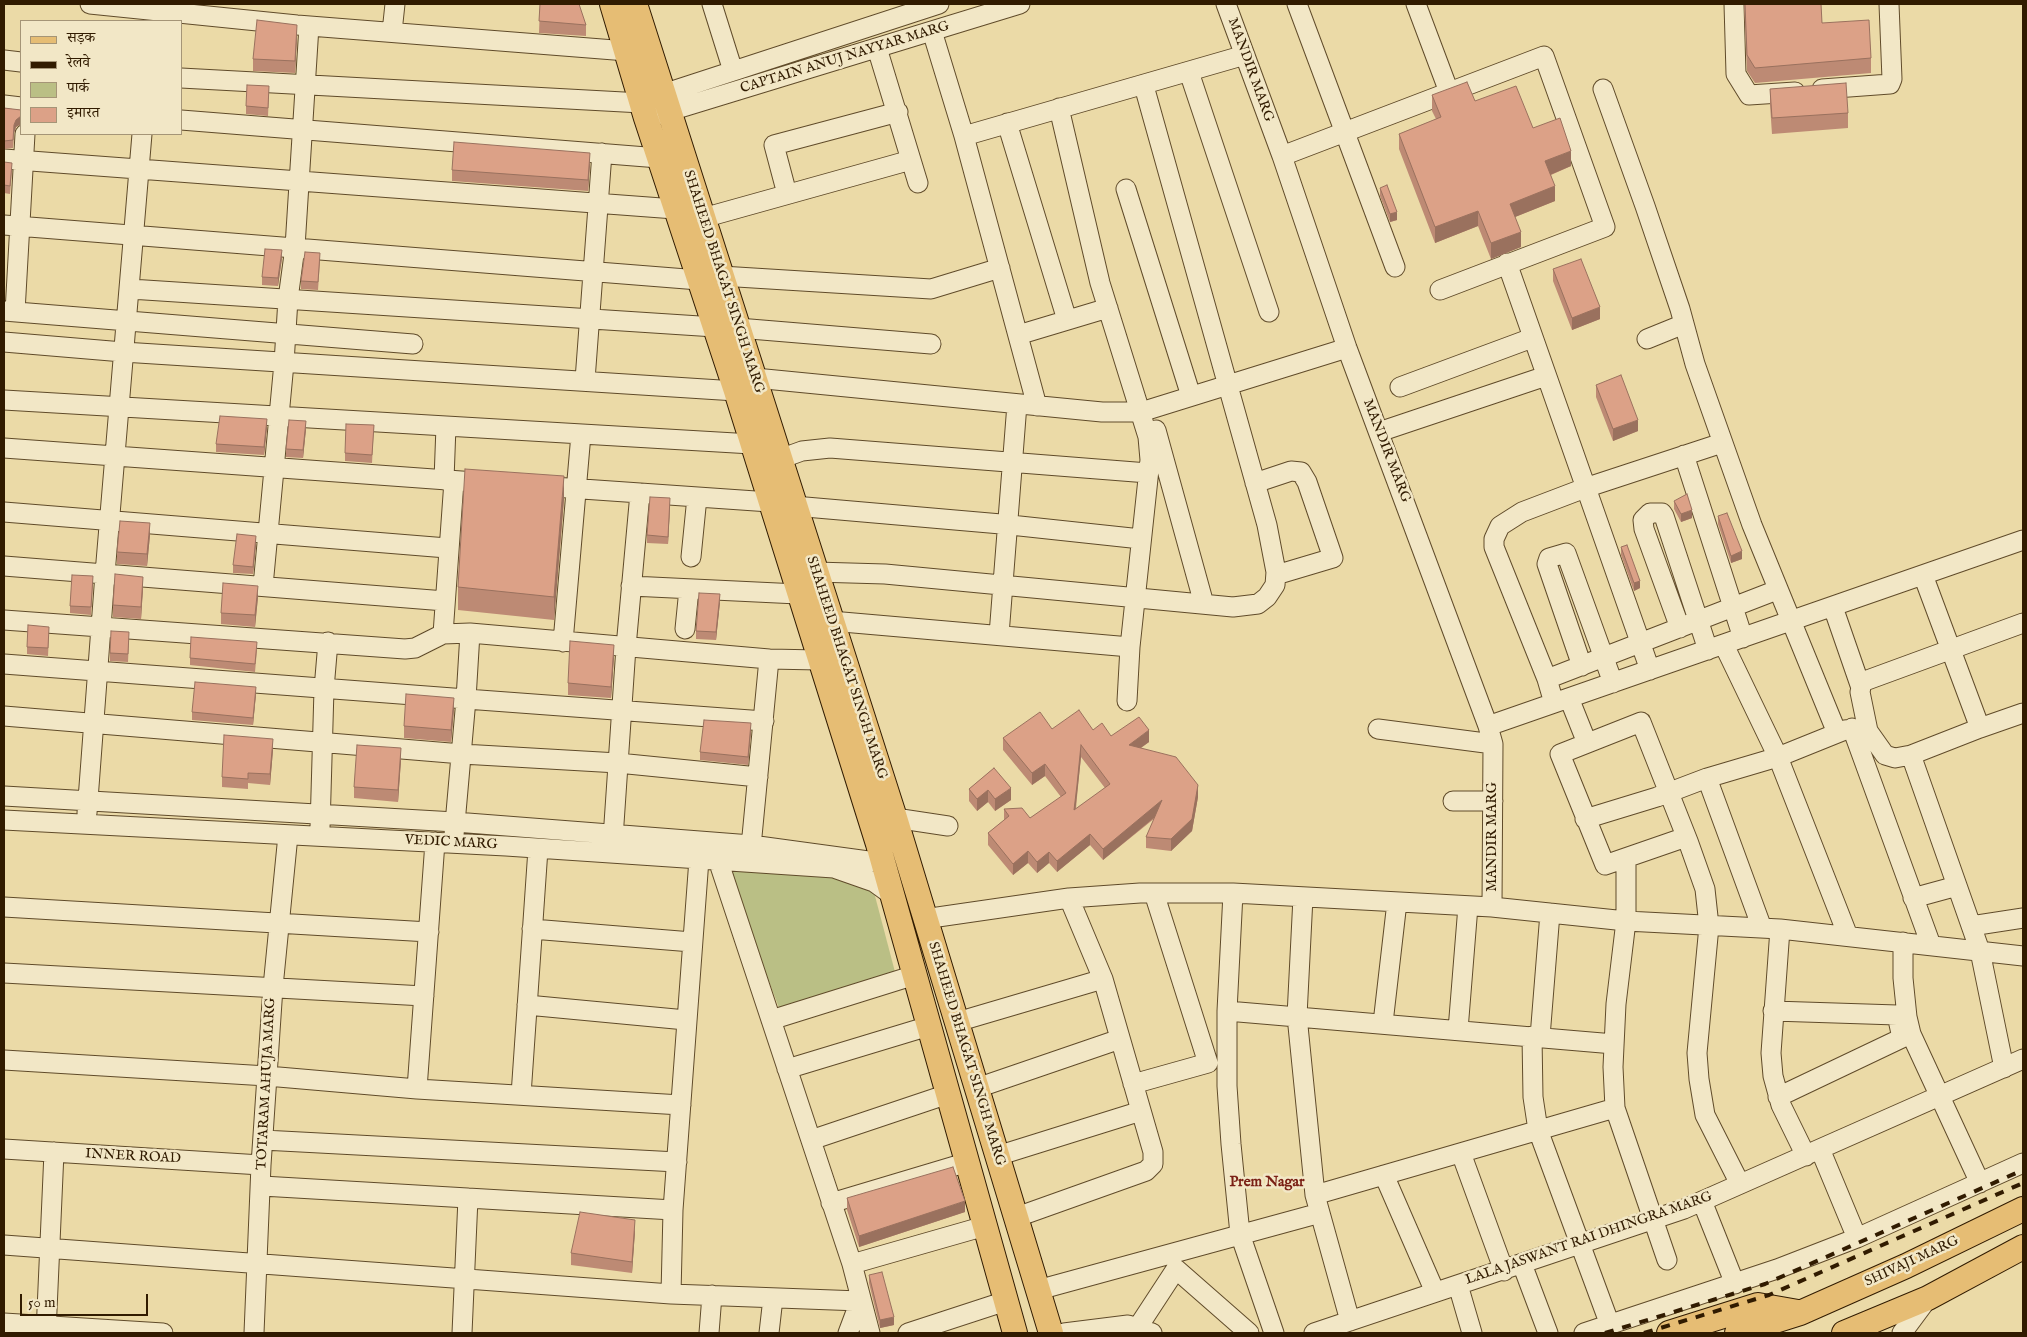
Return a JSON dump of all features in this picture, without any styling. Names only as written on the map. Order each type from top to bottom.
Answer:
[{"type":"main road","name":"SHAHEED BHAGAT SINGH MARG","points":[[612,4],[627,51],[655,107],[702,218],[715,327],[745,384],[780,459],[894,818],[1051,1333]]},
{"type":"main road","name":"SHAHEED BHAGAT SINGH MARG","points":[[635,4],[655,107],[659,158],[675,209],[738,328],[752,444],[883,863],[1015,1333]]},
{"type":"main road","name":"SHIVAJI MARG","points":[[1737,1333],[1800,1313],[1906,1266],[2023,1209]]},
{"type":"main road","points":[[1844,1333],[1928,1298],[2023,1247]]},
{"type":"main road","points":[[1669,1333],[1758,1305],[1800,1313]]},
{"type":"street","points":[[90,4],[152,12],[309,26],[627,51]]},
{"type":"street","points":[[392,32],[395,4]]},
{"type":"street","points":[[712,4],[732,71]]},
{"type":"street","name":"CAPTAIN ANUJ NAYYAR MARG","points":[[655,107],[732,71],[939,4]]},
{"type":"street","name":"CAPTAIN ANUJ NAYYAR MARG","points":[[655,107],[877,48],[1020,4]]},
{"type":"street","name":"MANDIR MARG","points":[[1226,4],[1282,156],[1347,348],[1491,735],[1493,801],[1492,907]]},
{"type":"street","points":[[1297,4],[1395,267]]},
{"type":"street","points":[[1416,4],[1449,92]]},
{"type":"street","points":[[1734,4],[1736,74],[1749,95],[1890,84],[1892,79],[1889,4]]},
{"type":"street","points":[[263,586],[284,363],[288,299],[295,247],[304,130],[309,26]]},
{"type":"street","points":[[932,31],[964,136],[1037,406]]},
{"type":"street","points":[[877,48],[918,183]]},
{"type":"street","points":[[964,136],[1059,108],[1144,86],[1245,55]]},
{"type":"street","points":[[1282,156],[1544,56],[1605,227],[1440,290]]},
{"type":"street","points":[[4,60],[20,62]]},
{"type":"street","points":[[1189,72],[1269,312]]},
{"type":"street","points":[[182,78],[655,107]]},
{"type":"street","points":[[815,572],[885,574],[1233,607],[1258,604],[1267,597],[1275,586],[1276,575],[1267,525],[1144,86]]},
{"type":"street","points":[[1603,89],[1646,206],[1695,364],[1722,443],[1777,590],[1791,621],[1852,731],[1931,945]]},
{"type":"street","points":[[4,105],[20,107]]},
{"type":"street","points":[[1059,108],[1079,202],[1108,308],[1142,412],[1148,437],[1150,460],[1130,647],[1127,700]]},
{"type":"street","points":[[787,194],[774,146],[898,112]]},
{"type":"street","points":[[182,120],[659,158]]},
{"type":"street","points":[[1007,123],[1067,320]]},
{"type":"street","points":[[25,135],[23,160],[11,226],[9,312],[286,332],[413,344]]},
{"type":"street","points":[[87,824],[93,724],[142,135]]},
{"type":"street","points":[[585,380],[602,153]]},
{"type":"street","points":[[4,159],[675,209]]},
{"type":"street","points":[[702,218],[912,160]]},
{"type":"street","points":[[1126,189],[1191,396]]},
{"type":"street","points":[[11,226],[135,234],[593,272],[931,289],[1000,268]]},
{"type":"street","points":[[1508,263],[1532,338],[1650,670]]},
{"type":"street","points":[[130,288],[715,327]]},
{"type":"street","points":[[1018,335],[1108,308]]},
{"type":"street","points":[[1647,339],[1684,324]]},
{"type":"street","points":[[738,328],[931,344]]},
{"type":"street","points":[[1400,387],[1532,338]]},
{"type":"street","points":[[4,342],[284,363],[585,380],[745,384],[1102,412],[1142,412],[1347,348]]},
{"type":"street","points":[[1379,432],[1546,376]]},
{"type":"street","points":[[4,400],[752,444]]},
{"type":"street","points":[[998,635],[1017,404]]},
{"type":"street","points":[[1142,412],[1154,422],[1204,604]]},
{"type":"street","points":[[443,634],[449,480],[446,426]]},
{"type":"street","points":[[563,642],[581,434]]},
{"type":"street","points":[[1587,743],[1547,679],[1494,547],[1494,539],[1500,526],[1522,512],[1585,488],[1722,443]]},
{"type":"street","points":[[4,448],[116,454],[274,468],[770,502]]},
{"type":"street","points":[[780,459],[802,451],[830,448],[1148,473]]},
{"type":"street","points":[[1684,455],[1743,638]]},
{"type":"street","points":[[1255,483],[1291,471],[1301,472],[1307,482],[1333,558],[1276,575]]},
{"type":"street","points":[[613,844],[626,647],[640,493]]},
{"type":"street","points":[[691,557],[697,497]]},
{"type":"street","points":[[794,506],[1006,524],[1141,539]]},
{"type":"street","points":[[4,512],[447,548]]},
{"type":"street","points":[[1680,628],[1644,529],[1643,520],[1650,513],[1662,512],[1700,621],[1778,757],[1848,936]]},
{"type":"street","points":[[1378,729],[1491,735],[1562,701],[2023,540]]},
{"type":"street","points":[[1582,666],[1547,564],[1549,558],[1566,553],[1613,683]]},
{"type":"street","points":[[4,566],[445,601]]},
{"type":"street","points":[[1923,575],[1980,728]]},
{"type":"street","points":[[631,586],[798,594]]},
{"type":"street","points":[[684,630],[689,589]]},
{"type":"street","points":[[1547,679],[1777,590]]},
{"type":"street","points":[[1833,607],[1860,685],[1852,731]]},
{"type":"street","points":[[4,620],[405,649],[415,648],[443,634],[470,633],[769,659],[819,660]]},
{"type":"street","points":[[831,620],[1130,647]]},
{"type":"street","points":[[1860,685],[1866,680],[2023,623]]},
{"type":"street","points":[[417,1089],[429,932],[444,843],[455,822],[462,754],[470,633]]},
{"type":"street","points":[[320,836],[324,689],[328,642]]},
{"type":"street","points":[[751,854],[769,659]]},
{"type":"street","points":[[4,664],[764,721]]},
{"type":"street","points":[[1852,731],[1885,755],[1895,758],[1911,755],[2023,713]]},
{"type":"street","points":[[4,716],[462,754],[618,763],[758,777]]},
{"type":"street","points":[[1686,837],[1605,865],[1560,754],[1641,722],[1686,837],[1705,889],[1710,926],[1697,1053],[1698,1078],[1705,1115],[1740,1184]]},
{"type":"street","points":[[1585,819],[1668,793],[1707,778],[1778,757],[1852,731]]},
{"type":"street","points":[[1911,755],[1980,951],[2004,1068]]},
{"type":"street","points":[[1707,778],[1771,929],[1773,1011],[1771,1052],[1773,1076],[1778,1097],[1813,1153],[1857,1238]]},
{"type":"street","name":"VEDIC MARG","points":[[4,796],[320,816],[455,822],[613,844],[699,859],[717,852]]},
{"type":"street","points":[[1453,801],[1493,801]]},
{"type":"street","points":[[894,818],[948,826]]},
{"type":"street","name":"VEDIC MARG","points":[[4,820],[538,848],[613,844],[883,863]]},
{"type":"street","name":"TOTARAM AHUJA MARG","points":[[254,1333],[262,1186],[261,1165],[273,987],[281,924],[288,835]]},
{"type":"street","points":[[521,1095],[538,848]]},
{"type":"street","points":[[717,852],[852,1264],[860,1302],[870,1333]]},
{"type":"street","name":"VEDIC MARG","points":[[751,854],[834,868],[874,882],[892,895]]},
{"type":"street","points":[[671,1294],[673,1210],[699,859]]},
{"type":"street","points":[[1626,859],[1626,921],[1616,1004],[1614,1044],[1615,1108],[1667,1260]]},
{"type":"street","points":[[1914,898],[1957,886]]},
{"type":"street","points":[[924,919],[1069,898],[1154,893],[1233,893],[1492,907],[1626,921],[1771,929],[2023,956]]},
{"type":"street","points":[[1133,1084],[1208,1063],[1154,893]]},
{"type":"street","points":[[1233,893],[1227,1011],[1227,1086],[1240,1234],[1274,1333]]},
{"type":"street","points":[[1303,897],[1297,1016],[1317,1204],[1350,1321]]},
{"type":"street","points":[[1017,1217],[1146,1171],[1153,1164],[1154,1152],[1103,979],[1069,898]]},
{"type":"street","points":[[1383,1023],[1397,902]]},
{"type":"street","points":[[1458,1030],[1468,906]]},
{"type":"street","points":[[4,907],[429,932]]},
{"type":"street","points":[[1550,913],[1536,1037],[1533,1097],[1538,1130],[1610,1325]]},
{"type":"street","points":[[1971,926],[2023,918]]},
{"type":"street","points":[[532,929],[692,942]]},
{"type":"street","points":[[1903,942],[1903,978],[1907,1017],[1918,1054],[1941,1096],[1980,1183]]},
{"type":"street","points":[[4,973],[424,996]]},
{"type":"street","points":[[771,1020],[915,975]]},
{"type":"street","points":[[956,1022],[1103,979]]},
{"type":"street","points":[[528,1005],[686,1020]]},
{"type":"street","points":[[1227,1011],[1614,1044]]},
{"type":"street","points":[[1773,1011],[1897,1015],[1902,1038],[1778,1097]]},
{"type":"street","points":[[787,1069],[929,1026]]},
{"type":"street","points":[[976,1088],[1120,1040]]},
{"type":"street","name":"LALA JASWANT RAI DHINGRA MARG","points":[[1314,1333],[1333,1330],[1350,1321],[1504,1271],[1702,1201],[2023,1059]]},
{"type":"street","points":[[4,1060],[267,1076],[417,1089],[681,1105]]},
{"type":"street","points":[[811,1140],[948,1094]]},
{"type":"street","points":[[1038,1290],[1240,1234],[1384,1175],[1615,1108]]},
{"type":"street","points":[[997,1156],[1141,1111]]},
{"type":"street","points":[[263,1140],[677,1162]]},
{"type":"street","name":"INNER ROAD","points":[[4,1149],[261,1165]]},
{"type":"street","points":[[46,1330],[54,1152]]},
{"type":"street","points":[[1461,1152],[1504,1271]]},
{"type":"street","points":[[831,1203],[968,1162]]},
{"type":"street","points":[[1584,1333],[1735,1284],[1857,1238],[2023,1163]]},
{"type":"street","points":[[1384,1175],[1436,1292]]},
{"type":"street","points":[[262,1186],[673,1210]]},
{"type":"street","points":[[462,1333],[468,1198]]},
{"type":"street","points":[[1702,1201],[1735,1284]]},
{"type":"street","points":[[852,1264],[985,1226]]},
{"type":"street","points":[[4,1245],[671,1294],[860,1302]]},
{"type":"street","points":[[1522,1264],[1548,1333]]},
{"type":"street","points":[[1064,1333],[1128,1325],[1145,1330],[1176,1269],[1249,1333]]},
{"type":"street","points":[[1458,1285],[1472,1333]]},
{"type":"street","points":[[709,1333],[712,1295]]},
{"type":"street","points":[[769,1333],[772,1298]]},
{"type":"street","points":[[1902,1333],[1928,1298]]},
{"type":"street","points":[[908,1333],[1006,1301]]},
{"type":"street","points":[[848,1333],[860,1302]]},
{"type":"street","points":[[4,1323],[46,1330],[163,1333]]},
{"type":"green space","points":[[722,857],[870,877],[895,972],[779,1008]]},
{"type":"building","points":[[540,4],[579,4],[586,25],[539,21]]},
{"type":"building","points":[[1745,4],[1821,4],[1822,23],[1869,20],[1871,58],[1755,68],[1747,55]]},
{"type":"building","points":[[257,20],[297,25],[295,61],[253,59]]},
{"type":"building","points":[[1467,82],[1475,101],[1516,86],[1533,128],[1560,118],[1571,151],[1545,161],[1555,186],[1510,204],[1521,232],[1491,243],[1478,211],[1435,227],[1399,134],[1441,117],[1432,95]]},
{"type":"building","points":[[1846,83],[1848,113],[1772,118],[1770,89]]},
{"type":"building","points":[[247,85],[269,86],[268,108],[246,106]]},
{"type":"building","points":[[4,108],[20,110],[20,117],[14,125],[13,140],[4,141]]},
{"type":"building","points":[[454,142],[590,153],[588,180],[452,170]]},
{"type":"building","points":[[4,162],[12,163],[10,186],[4,185]]},
{"type":"building","points":[[1387,185],[1397,212],[1390,214],[1380,188]]},
{"type":"building","points":[[265,249],[282,250],[278,278],[262,277]]},
{"type":"building","points":[[305,252],[320,253],[318,282],[301,281]]},
{"type":"building","points":[[1581,259],[1600,307],[1572,318],[1553,269]]},
{"type":"building","points":[[1621,375],[1638,420],[1613,429],[1596,385]]},
{"type":"building","points":[[220,416],[267,419],[264,447],[216,444]]},
{"type":"building","points":[[289,420],[306,421],[303,450],[286,449]]},
{"type":"building","points":[[346,424],[374,425],[372,455],[345,453]]},
{"type":"building","points":[[465,469],[564,476],[554,597],[458,587]]},
{"type":"building","points":[[1687,494],[1692,510],[1681,514],[1674,501]]},
{"type":"building","points":[[650,497],[670,498],[668,537],[647,535]]},
{"type":"building","points":[[1727,513],[1742,551],[1731,556],[1718,516]]},
{"type":"building","points":[[120,521],[150,523],[147,554],[117,552]]},
{"type":"building","points":[[237,534],[256,536],[253,567],[233,565]]},
{"type":"building","points":[[1627,545],[1640,581],[1634,583],[1621,547]]},
{"type":"building","points":[[115,574],[143,577],[141,607],[113,605]]},
{"type":"building","points":[[72,575],[93,576],[91,607],[70,606]]},
{"type":"building","points":[[223,583],[258,586],[255,615],[221,613]]},
{"type":"building","points":[[699,593],[720,594],[716,632],[696,631]]},
{"type":"building","points":[[28,625],[49,627],[48,648],[27,647]]},
{"type":"building","points":[[111,631],[129,632],[128,654],[110,653]]},
{"type":"building","points":[[191,637],[257,642],[255,664],[190,658]]},
{"type":"building","points":[[570,641],[614,645],[611,687],[568,683]]},
{"type":"building","points":[[195,682],[256,687],[253,718],[192,712]]},
{"type":"building","points":[[406,694],[454,698],[451,730],[404,726]]},
{"type":"building","points":[[1079,710],[1093,730],[1102,723],[1111,736],[1139,717],[1149,730],[1129,745],[1176,757],[1198,785],[1192,819],[1171,839],[1146,837],[1162,800],[1103,849],[1090,834],[1057,861],[1049,852],[1037,862],[1028,851],[1013,864],[988,833],[1009,816],[1004,809],[1022,808],[1030,818],[1066,793],[1045,764],[1032,773],[1003,738],[1040,712],[1052,729]],"holes":[[[1081,745],[1110,784],[1074,810]]]},
{"type":"building","points":[[704,720],[751,723],[748,757],[700,752]]},
{"type":"building","points":[[224,735],[273,739],[270,774],[248,773],[248,779],[222,777]]},
{"type":"building","points":[[357,745],[401,748],[398,790],[354,787]]},
{"type":"building","points":[[994,768],[1011,788],[995,799],[988,790],[977,799],[969,789]]},
{"type":"building","points":[[953,1167],[965,1201],[859,1236],[847,1198]]},
{"type":"building","points":[[580,1212],[635,1220],[632,1262],[571,1253]]},
{"type":"building","points":[[882,1272],[894,1317],[880,1320],[869,1275]]},
{"type":"railway","points":[[1605,1333],[1765,1284],[2023,1170]]},
{"type":"railway","points":[[1644,1333],[1769,1295],[2023,1183]]},
{"type":"district","name":"Prem Nagar","points":[[1267,1183]]}]
